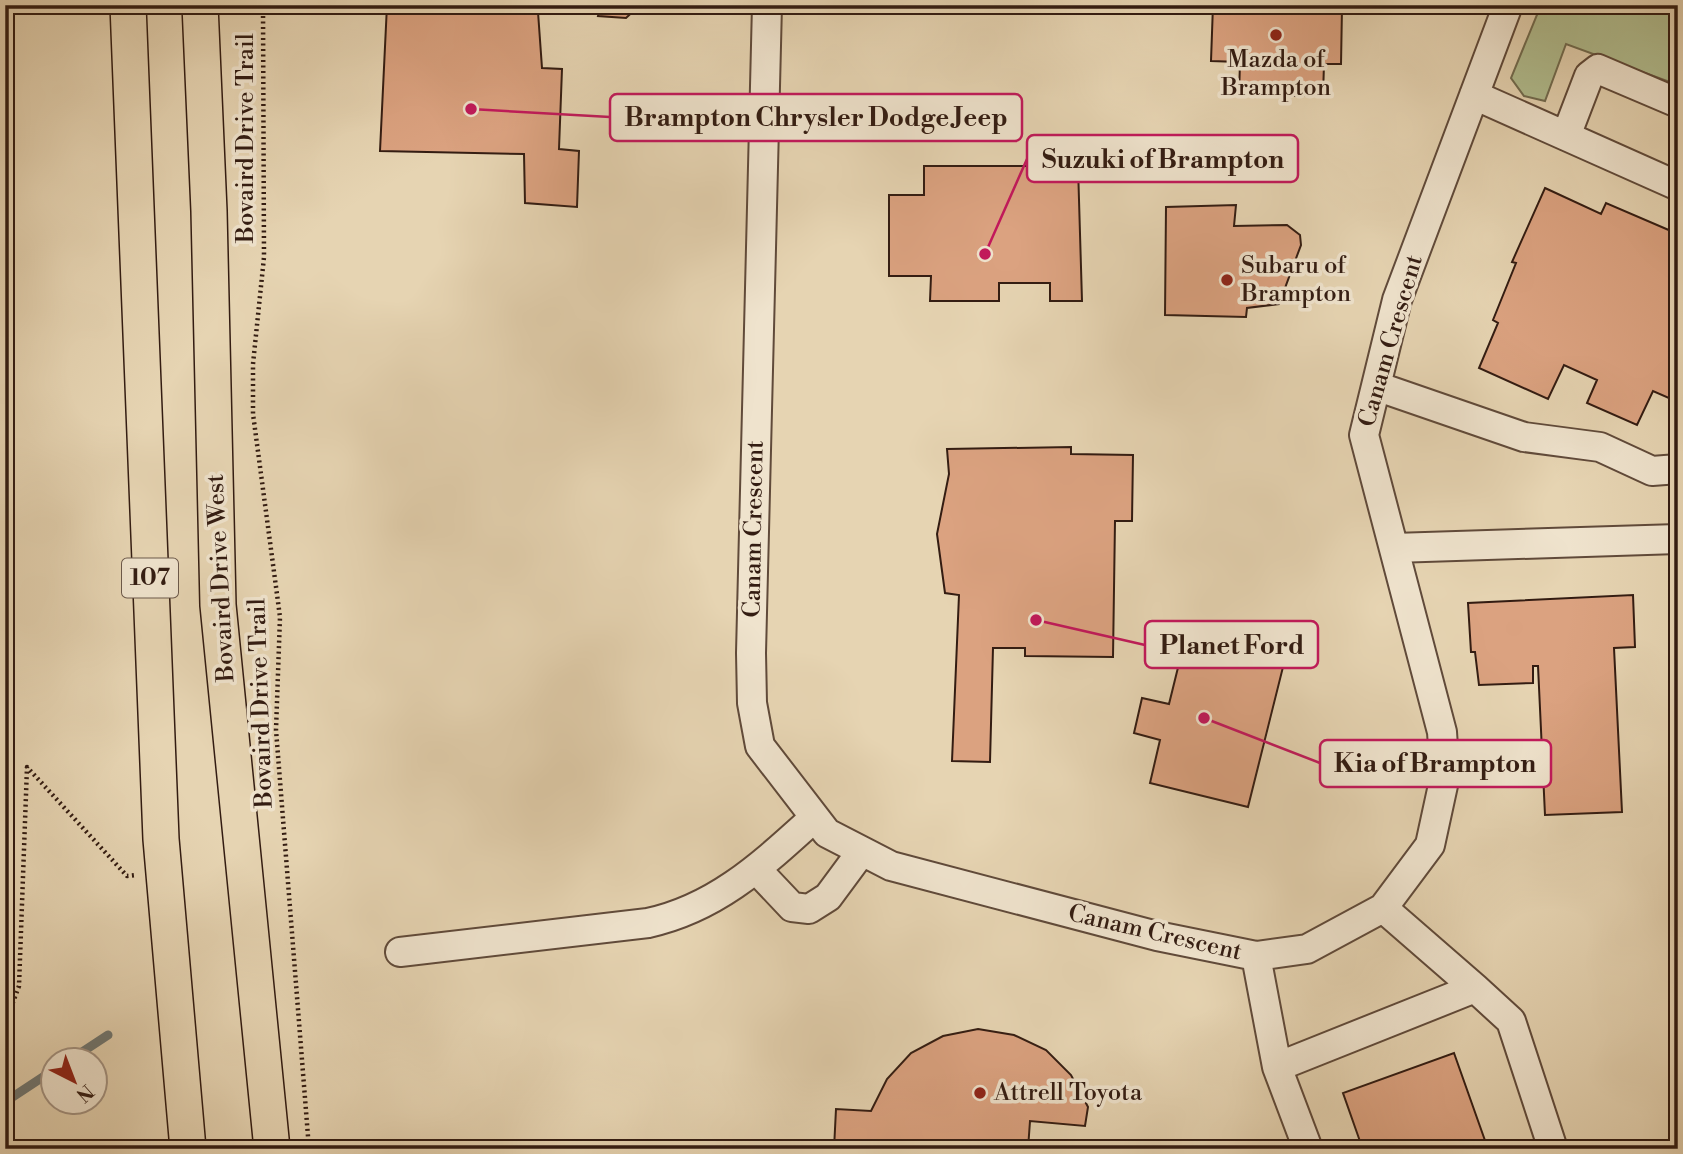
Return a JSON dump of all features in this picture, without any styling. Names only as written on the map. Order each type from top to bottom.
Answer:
[{"type":"main road","name":"107","points":[[128,5],[163,872],[188,1149]]},
{"type":"main road","name":"Bovaird Drive West","points":[[200,5],[209,211],[218,605],[272,1149]]},
{"type":"street","name":"Canam Crescent","points":[[767,5],[752,704],[760,746],[827,833],[891,866],[1157,936],[1256,956],[1307,949],[1383,908],[1430,845],[1445,776],[1442,732],[1363,435],[1397,300],[1508,5]]},
{"type":"street","points":[[1566,136],[1589,76],[1598,69],[1678,103]]},
{"type":"street","points":[[1474,95],[1678,186]]},
{"type":"street","points":[[1376,386],[1524,438],[1600,447],[1652,471],[1678,469]]},
{"type":"street","points":[[1394,548],[1678,539]]},
{"type":"street","points":[[400,952],[648,923],[677,916],[707,903],[757,869],[814,818]]},
{"type":"street","points":[[757,869],[792,907],[809,909],[828,897],[862,851]]},
{"type":"street","points":[[1383,908],[1511,1021],[1553,1149]]},
{"type":"street","points":[[1256,956],[1277,1067],[1308,1149]]},
{"type":"street","points":[[1277,1067],[1475,988]]},
{"type":"path","name":"Bovaird Drive Trail","points":[[263,5],[264,257],[253,364],[253,414],[280,617],[276,730],[309,1149]]},
{"type":"path","points":[[5,1024],[19,986],[27,767],[127,876],[163,872]]},
{"type":"green space","points":[[1541,5],[1678,5],[1678,85],[1566,44],[1545,101],[1524,96],[1511,78]]},
{"type":"building","points":[[387,5],[545,5],[538,12],[542,68],[562,69],[559,149],[579,151],[577,207],[525,203],[524,154],[380,151]]},
{"type":"building","points":[[601,5],[640,5],[626,18],[598,16]]},
{"type":"building","points":[[938,5],[1010,5],[1003,12],[938,12]]},
{"type":"building","points":[[1037,5],[1062,5],[1062,10],[1037,10]]},
{"type":"building","name":"Mazda of Brampton","points":[[1213,5],[1361,5],[1360,9],[1342,8],[1341,64],[1324,64],[1323,96],[1239,96],[1240,62],[1211,61]]},
{"type":"building","points":[[924,166],[1078,166],[1082,301],[1050,301],[1050,283],[999,283],[999,301],[930,301],[931,276],[889,276],[889,195],[924,195]]},
{"type":"building","points":[[1545,188],[1601,214],[1606,203],[1678,234],[1678,402],[1653,391],[1637,425],[1587,403],[1597,380],[1564,365],[1548,399],[1479,368],[1498,323],[1493,320],[1516,263],[1512,262]]},
{"type":"building","name":"Subaru of Brampton","points":[[1236,205],[1234,226],[1287,225],[1300,235],[1301,245],[1279,304],[1247,308],[1246,317],[1165,315],[1166,207]]},
{"type":"building","points":[[1678,425],[1678,443],[1671,440]]},
{"type":"building","points":[[1071,447],[1071,454],[1133,455],[1132,521],[1115,521],[1113,657],[1025,656],[1025,648],[993,648],[990,762],[952,761],[959,595],[945,593],[937,534],[949,474],[947,449]]},
{"type":"building","points":[[1633,595],[1635,647],[1614,648],[1622,812],[1545,815],[1538,666],[1533,666],[1533,683],[1479,685],[1475,652],[1471,652],[1468,603]]},
{"type":"building","points":[[1189,623],[1288,647],[1248,807],[1150,783],[1160,740],[1134,733],[1142,698],[1169,704]]},
{"type":"building","name":"Attrell Toyota","points":[[978,1029],[1014,1035],[1046,1050],[1071,1075],[1088,1107],[1085,1126],[1030,1121],[1028,1149],[834,1149],[836,1109],[871,1111],[887,1079],[911,1053],[943,1036]]},
{"type":"building","points":[[1454,1053],[1488,1149],[1356,1149],[1362,1147],[1343,1093]]},
{"type":"waterway","points":[[91,1046],[108,1035]]},
{"type":"waterway","points":[[5,1102],[38,1080]]},
{"type":"place","name":"Mazda of Brampton","points":[[1276,35]]},
{"type":"place","name":"Brampton Chrysler Dodge Jeep","points":[[471,109]]},
{"type":"place","name":"Suzuki of Brampton","points":[[985,254]]},
{"type":"place","name":"Subaru of Brampton","points":[[1227,280]]},
{"type":"place","name":"Planet Ford","points":[[1036,620]]},
{"type":"place","name":"Kia of Brampton","points":[[1204,718]]},
{"type":"place","name":"Attrell Toyota","points":[[980,1093]]}]
